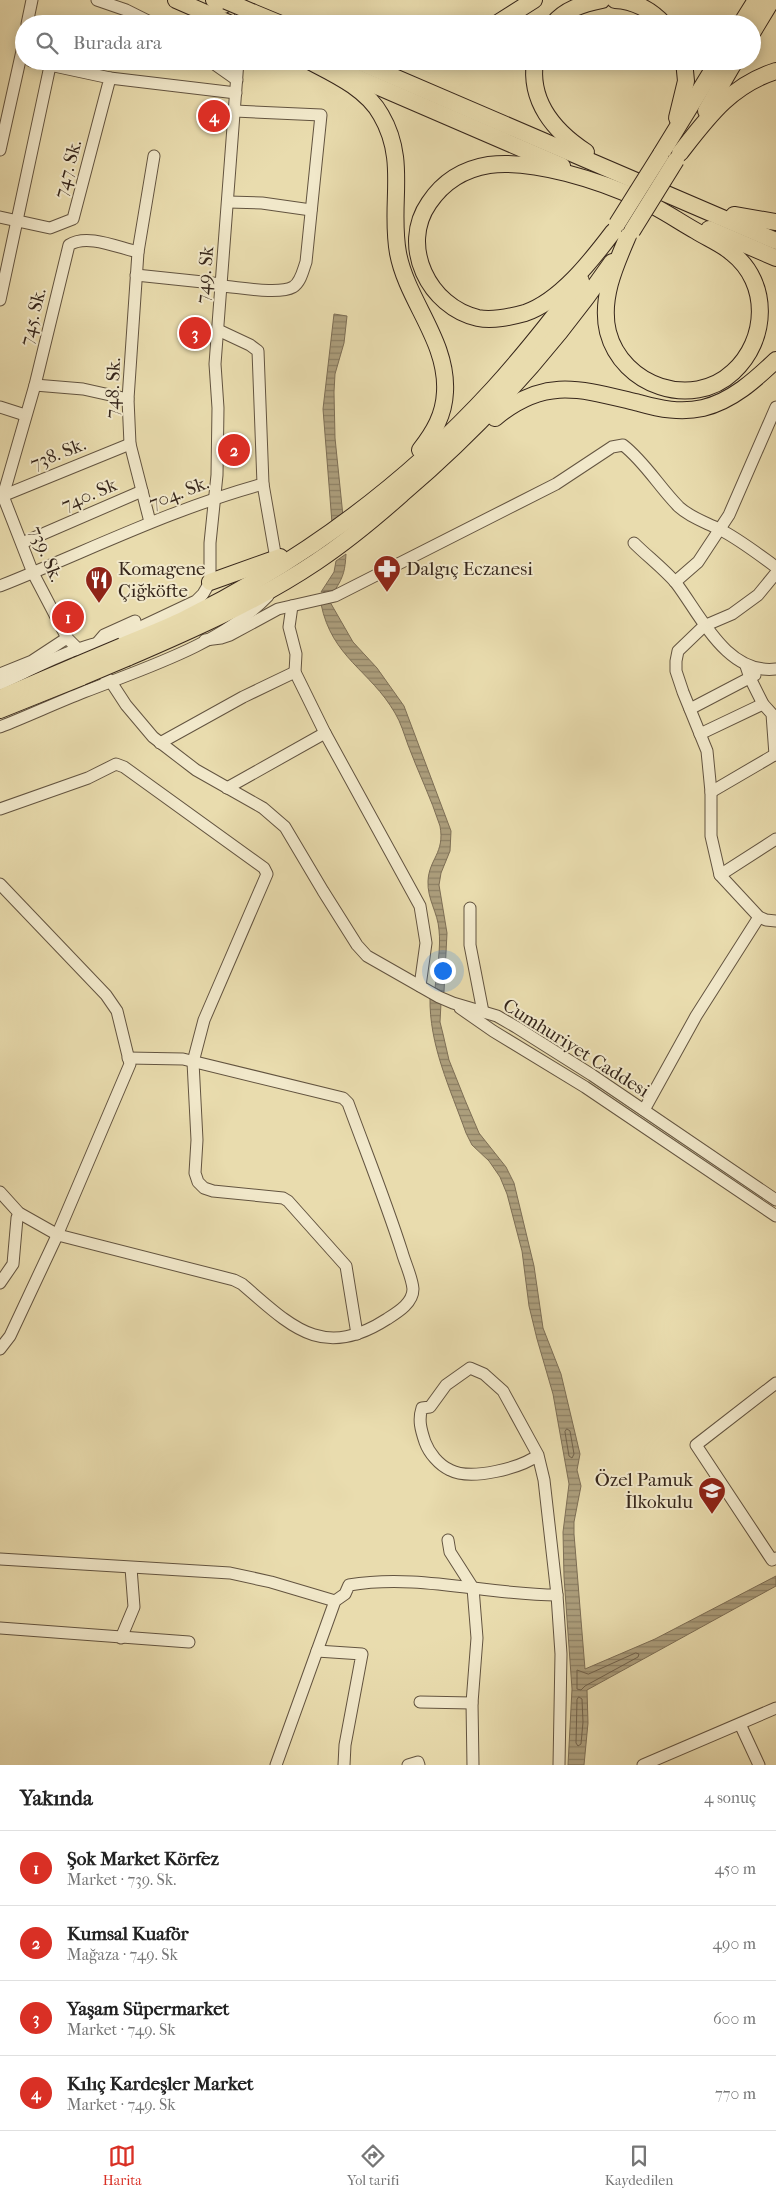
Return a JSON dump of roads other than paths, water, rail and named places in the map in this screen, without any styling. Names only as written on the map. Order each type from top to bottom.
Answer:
[{"type":"highway","points":[[176,0],[250,15]]},
{"type":"highway","points":[[510,15],[534,0]]},
{"type":"highway","points":[[563,15],[568,10],[586,3],[602,0]]},
{"type":"highway","points":[[614,0],[638,6],[654,15]]},
{"type":"highway","points":[[747,15],[756,0]]},
{"type":"highway","points":[[761,18],[772,0]]},
{"type":"highway","points":[[232,10],[246,15]]},
{"type":"highway","points":[[325,70],[366,96],[380,112],[389,129],[395,146],[397,170],[398,252],[404,276],[437,344],[444,369],[445,391],[442,412],[432,435],[375,499]]},
{"type":"highway","points":[[342,70],[776,241]]},
{"type":"highway","points":[[378,70],[652,193],[776,258]]},
{"type":"highway","points":[[533,70],[536,93],[545,113],[558,130],[596,158],[652,193],[732,253],[747,269],[756,286],[761,306],[761,326],[753,346],[742,365],[727,378],[707,388],[686,391],[667,390],[648,382],[628,368],[615,350],[608,332],[606,310],[608,290],[623,231]]},
{"type":"highway","points":[[671,154],[686,81],[685,70]]},
{"type":"highway","points":[[671,154],[713,70]]},
{"type":"highway","points":[[421,478],[460,442],[538,360],[592,290],[623,231],[671,154],[729,70]]},
{"type":"highway","points":[[671,154],[712,111],[728,98],[757,77],[776,71]]},
{"type":"highway","points":[[623,231],[548,300],[527,312],[503,318],[479,318],[458,311],[440,297],[426,278],[419,261],[417,242],[419,223],[427,206],[438,190],[452,179],[469,170],[490,165],[513,164],[548,169],[652,193],[743,217],[776,222]]},
{"type":"highway","points":[[125,652],[263,577],[312,545],[375,499],[421,460],[492,391],[528,350],[623,231]]},
{"type":"highway","points":[[0,698],[79,664],[179,636],[274,588],[324,556],[371,521],[502,412],[526,398],[544,391],[566,388],[592,392],[655,408],[678,411],[703,408],[724,400],[743,389],[776,360]]},
{"type":"highway","points":[[207,586],[302,547],[312,545]]},
{"type":"highway","points":[[0,710],[79,664]]},
{"type":"street","points":[[29,15],[32,0]]},
{"type":"street","points":[[97,0],[136,15]]},
{"type":"street","points":[[0,150],[22,70]]},
{"type":"street","points":[[0,300],[49,70]]},
{"type":"street","points":[[71,70],[107,77],[236,93]]},
{"type":"street","points":[[223,70],[237,80]]},
{"type":"street","name":"749. Sk","points":[[207,586],[217,474],[218,408],[215,364],[238,70]]},
{"type":"street","name":"747. Sk.","points":[[18,220],[50,228],[73,219],[107,77]]},
{"type":"street","points":[[136,275],[280,290],[294,286],[302,276],[306,262],[321,115],[235,111]]},
{"type":"street","name":"748. Sk.","points":[[150,522],[130,444],[128,399],[138,252],[154,156]]},
{"type":"street","points":[[228,202],[262,203],[311,210]]},
{"type":"street","points":[[0,217],[18,220]]},
{"type":"street","name":"745. Sk.","points":[[2,496],[35,385],[69,245],[75,241],[90,241],[138,252]]},
{"type":"street","points":[[218,330],[250,344],[258,351],[263,484],[276,559]]},
{"type":"street","points":[[35,385],[83,389],[128,399]]},
{"type":"street","points":[[0,407],[25,415]]},
{"type":"street","points":[[675,582],[698,562],[740,493],[776,407]]},
{"type":"street","name":"738. Sk.","points":[[2,496],[130,444]]},
{"type":"street","points":[[205,640],[221,638],[278,609],[335,596],[556,484],[612,446],[623,445],[633,452],[679,507],[692,518],[719,529],[776,567]]},
{"type":"street","name":"704. Sk.","points":[[0,586],[150,522],[215,497],[263,484]]},
{"type":"street","name":"740. Sk","points":[[22,543],[142,491]]},
{"type":"street","name":"739. Sk.","points":[[2,496],[34,573],[79,664],[111,682]]},
{"type":"street","points":[[634,544],[675,582],[704,626],[746,666],[763,704],[772,714],[776,754],[711,792]]},
{"type":"street","points":[[776,573],[758,596],[732,614],[704,626],[678,651],[676,671],[707,751],[711,792],[711,836],[720,875],[759,917],[776,921]]},
{"type":"street","points":[[0,684],[79,664],[104,635],[183,600],[207,586]]},
{"type":"street","points":[[0,727],[160,662],[205,640],[248,614],[274,588]]},
{"type":"street","points":[[292,606],[289,627],[296,654],[295,672],[325,733],[420,906],[426,943],[420,986]]},
{"type":"street","points":[[0,674],[32,661],[67,638]]},
{"type":"street","points":[[746,666],[771,669]]},
{"type":"street","points":[[690,709],[771,669]]},
{"type":"street","points":[[160,743],[243,697],[295,672]]},
{"type":"street","name":"Cumhuriyet Caddesi","points":[[111,682],[143,727],[160,743],[196,770],[263,808],[285,827],[322,892],[361,951],[374,961],[453,1003],[496,1016],[516,1027],[644,1110],[776,1200]]},
{"type":"street","points":[[700,734],[763,704]]},
{"type":"street","points":[[227,788],[325,733]]},
{"type":"street","points":[[0,809],[88,778],[116,764],[124,767],[264,868],[267,874],[204,1020],[193,1062],[197,1140],[195,1173],[198,1182],[204,1188],[213,1191],[283,1198],[288,1201],[346,1266],[357,1334]]},
{"type":"street","points":[[720,875],[776,839]]},
{"type":"street","points":[[0,884],[106,995],[117,1011],[130,1064],[58,1235],[10,1336],[0,1348]]},
{"type":"street","points":[[470,908],[470,945],[481,990],[483,1012]]},
{"type":"street","points":[[644,1110],[696,1016],[759,917]]},
{"type":"street","points":[[453,1003],[493,1031],[589,1090],[776,1216]]},
{"type":"street","points":[[0,1192],[19,1213],[58,1235],[234,1280],[242,1284],[289,1325],[318,1336],[342,1338],[371,1329],[395,1314],[411,1299],[413,1288],[399,1243],[348,1103],[343,1098],[184,1059],[128,1058]]},
{"type":"street","points":[[0,1284],[14,1264],[17,1218],[19,1213]]},
{"type":"street","points":[[538,1455],[530,1461],[507,1469],[464,1474],[450,1470],[438,1461],[428,1449],[421,1431],[420,1416],[422,1408],[430,1407],[446,1385],[470,1368],[484,1374],[503,1391],[538,1455],[544,1480],[557,1595],[561,1654],[559,1765]]},
{"type":"street","points":[[776,1383],[696,1445],[772,1560],[776,1558]]},
{"type":"street","points":[[448,1540],[450,1552],[473,1588],[477,1638],[472,1703],[473,1765]]},
{"type":"street","points":[[0,1559],[230,1573],[335,1600]]},
{"type":"street","points":[[122,1638],[134,1607],[131,1568]]},
{"type":"street","points":[[276,1765],[335,1600],[345,1594],[349,1585],[372,1581],[473,1588],[529,1595],[557,1595]]},
{"type":"street","points":[[0,1628],[189,1642]]},
{"type":"street","points":[[317,1651],[362,1654],[345,1745],[344,1765]]},
{"type":"street","points":[[420,1702],[472,1703]]},
{"type":"street","points":[[643,1765],[776,1708]]},
{"type":"street","points":[[740,1724],[759,1765]]},
{"type":"street","points":[[408,1765],[418,1762],[419,1765]]},
{"type":"water","points":[[334,314],[347,316],[344,343],[335,374],[334,392],[335,438],[343,516],[332,523],[323,409]]},
{"type":"water","points":[[346,554],[343,573],[335,590],[321,592],[334,572],[336,561]]},
{"type":"water","points":[[330,602],[353,642],[377,668],[404,706],[451,831],[450,851],[441,873],[439,885],[447,933],[444,992],[435,988],[439,937],[437,918],[428,888],[429,873],[439,849],[440,826],[395,713],[385,698],[343,651],[326,622],[321,604]]},
{"type":"water","points":[[430,997],[441,1003],[440,1022],[449,1060],[479,1133],[506,1167],[514,1183],[534,1266],[543,1328],[561,1374],[580,1454],[577,1470],[581,1486],[574,1522],[574,1534],[585,1669],[655,1639],[776,1576],[776,1586],[587,1690],[588,1723],[584,1765],[568,1765],[572,1689],[564,1577],[563,1532],[569,1484],[553,1394],[529,1306],[522,1251],[507,1194],[500,1177],[489,1161],[472,1145],[466,1133],[447,1083],[437,1049],[433,1032]]},
{"type":"place","name":"Kılıç Kardeşler Market","points":[[214,116]]},
{"type":"place","name":"Yaşam Süpermarket","points":[[195,333]]},
{"type":"place","name":"Kumsal Kuaför","points":[[234,450]]},
{"type":"place","name":"Dalgıç Eczanesi","points":[[387,593]]},
{"type":"place","name":"Komagene Çiğköfte","points":[[99,604]]},
{"type":"place","name":"Şok Market Körfez","points":[[68,617]]},
{"type":"place","name":"Özel Pamuk İlkokulu","points":[[712,1515]]}]
